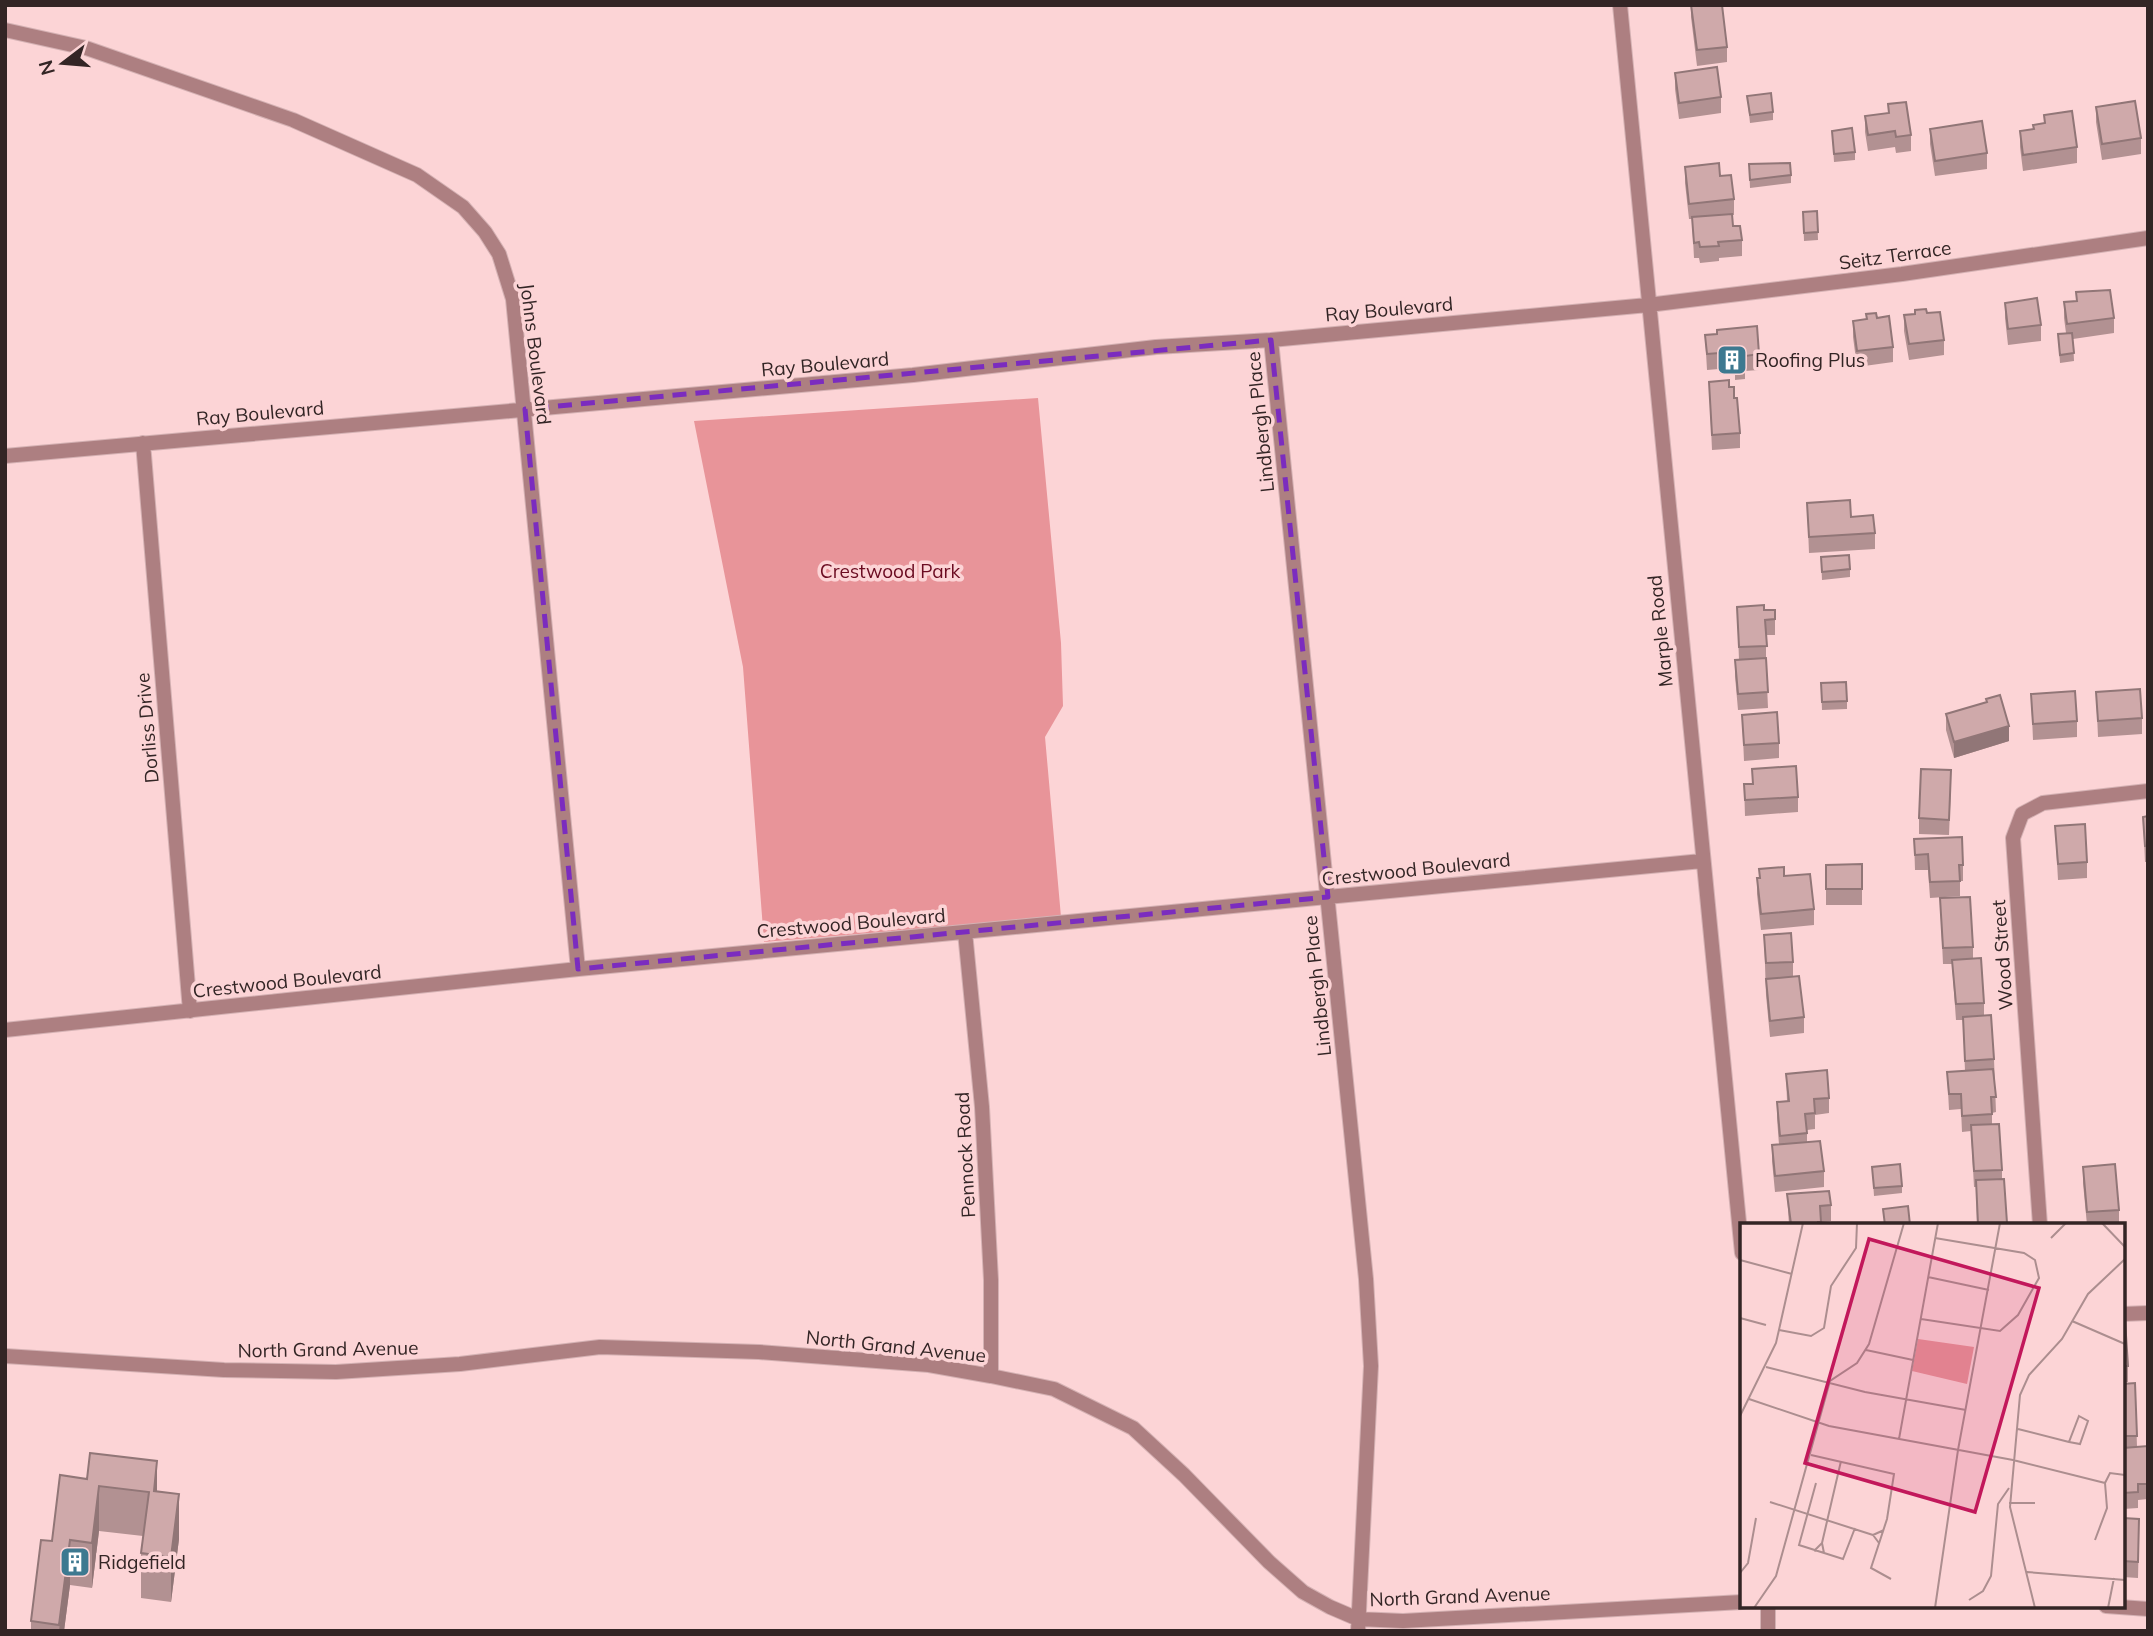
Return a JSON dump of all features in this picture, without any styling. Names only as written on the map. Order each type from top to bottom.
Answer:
[{"type":"street","name":"Marple Road","points":[[1620,5],[1647,305],[1740,1233]]},
{"type":"street","name":"Johns Boulevard","points":[[5,30],[86,48],[293,120],[416,175],[463,207],[485,232],[499,254],[513,299],[578,969]]},
{"type":"street","name":"Seitz Terrace","points":[[1647,305],[1902,274],[2148,238]]},
{"type":"street","name":"Ray Boulevard","points":[[5,456],[913,375],[1156,347],[1271,340],[1647,305]]},
{"type":"street","name":"Lindbergh Place","points":[[1271,340],[1366,1279],[1371,1366],[1358,1625]]},
{"type":"street","name":"Dorliss Drive","points":[[143,443],[190,1011]]},
{"type":"street","name":"Wood Street","points":[[2040,1223],[2013,838],[2022,814],[2043,803],[2148,791]]},
{"type":"street","name":"Crestwood Boulevard","points":[[5,1030],[578,969],[1702,861]]},
{"type":"street","name":"Pennock Road","points":[[965,932],[982,1107],[991,1280],[991,1376]]},
{"type":"street","points":[[2125,1314],[2148,1313]]},
{"type":"street","name":"North Grand Avenue","points":[[5,1356],[224,1370],[336,1372],[460,1364],[600,1347],[759,1352],[929,1365],[1054,1389],[1133,1428],[1303,1592],[1358,1625],[1740,1602]]},
{"type":"street","points":[[2125,1607],[2148,1609]]},
{"type":"street","points":[[1768,1608],[1769,1631]]},
{"type":"highlighted area","points":[[1271,340],[1328,897],[578,969],[525,409]]},
{"type":"green space","name":"Crestwood Park","points":[[1038,398],[1061,643],[1063,706],[1045,737],[1061,917],[764,942],[743,667],[694,421]]},
{"type":"building","points":[[1691,5],[1722,5],[1727,47],[1697,50]]},
{"type":"building","points":[[1717,67],[1721,97],[1679,103],[1675,73]]},
{"type":"building","points":[[1771,93],[1773,112],[1750,115],[1747,96]]},
{"type":"building","points":[[2135,101],[2141,138],[2102,144],[2096,107]]},
{"type":"building","points":[[1906,102],[1911,135],[1896,137],[1895,131],[1868,135],[1865,116],[1889,113],[1888,104]]},
{"type":"building","points":[[2072,111],[2077,147],[2023,155],[2020,131],[2034,129],[2033,125],[2045,123],[2044,115]]},
{"type":"building","points":[[1982,121],[1987,153],[1935,161],[1930,129]]},
{"type":"building","points":[[1852,128],[1855,152],[1834,154],[1832,131]]},
{"type":"building","points":[[1719,163],[1720,176],[1731,175],[1734,199],[1689,204],[1685,167]]},
{"type":"building","points":[[1790,163],[1791,175],[1750,180],[1749,164]]},
{"type":"building","points":[[1817,211],[1818,232],[1804,233],[1803,212]]},
{"type":"building","points":[[1732,214],[1733,226],[1740,226],[1742,240],[1718,242],[1719,246],[1700,247],[1699,242],[1694,243],[1692,217]]},
{"type":"building","points":[[2110,290],[2114,318],[2067,324],[2064,302],[2077,301],[2076,292]]},
{"type":"building","points":[[2037,298],[2041,325],[2008,329],[2005,303]]},
{"type":"building","points":[[1926,309],[1927,313],[1940,312],[1944,340],[1909,344],[1904,315]]},
{"type":"building","points":[[1876,313],[1877,318],[1889,316],[1893,347],[1857,351],[1853,321],[1867,319],[1866,314]]},
{"type":"building","points":[[1757,326],[1759,354],[1745,356],[1745,363],[1735,364],[1735,356],[1720,358],[1719,353],[1707,354],[1705,335],[1717,334],[1717,330]]},
{"type":"building","points":[[2072,333],[2074,353],[2060,355],[2058,334]]},
{"type":"building","points":[[1729,380],[1729,387],[1734,387],[1734,398],[1737,398],[1740,433],[1712,435],[1709,382]]},
{"type":"building","points":[[1850,500],[1851,517],[1873,515],[1875,533],[1809,537],[1807,503]]},
{"type":"building","points":[[1849,555],[1850,569],[1822,572],[1821,557]]},
{"type":"building","points":[[1764,605],[1764,610],[1775,610],[1775,619],[1765,620],[1767,646],[1739,647],[1737,607]]},
{"type":"building","points":[[1766,658],[1768,692],[1738,694],[1735,660]]},
{"type":"building","points":[[1846,682],[1847,701],[1822,702],[1821,683]]},
{"type":"building","points":[[2140,689],[2142,718],[2098,721],[2096,692]]},
{"type":"building","points":[[2075,691],[2077,721],[2033,724],[2031,694]]},
{"type":"building","points":[[2000,695],[2009,726],[1954,742],[1946,714],[1987,702],[1986,699]]},
{"type":"building","points":[[1777,712],[1779,743],[1744,745],[1742,715]]},
{"type":"building","points":[[1796,766],[1798,797],[1745,800],[1744,784],[1753,784],[1752,769]]},
{"type":"building","points":[[1921,769],[1951,770],[1949,820],[1919,818]]},
{"type":"building","points":[[2148,816],[2148,846],[2145,846],[2143,817]]},
{"type":"building","points":[[2085,824],[2087,862],[2058,864],[2055,826]]},
{"type":"building","points":[[1962,837],[1963,865],[1959,865],[1960,881],[1930,882],[1928,854],[1915,855],[1914,839]]},
{"type":"building","points":[[1862,864],[1862,889],[1826,889],[1826,865]]},
{"type":"building","points":[[1784,867],[1784,876],[1810,874],[1814,909],[1761,914],[1757,878],[1760,878],[1759,869]]},
{"type":"building","points":[[1970,897],[1973,947],[1943,948],[1940,898]]},
{"type":"building","points":[[1791,933],[1793,962],[1766,963],[1764,935]]},
{"type":"building","points":[[1981,958],[1984,1003],[1956,1004],[1952,960]]},
{"type":"building","points":[[1799,976],[1804,1017],[1770,1021],[1766,979]]},
{"type":"building","points":[[1991,1015],[1994,1059],[1965,1061],[1963,1017]]},
{"type":"building","points":[[1993,1069],[1996,1097],[1991,1097],[1992,1114],[1962,1116],[1961,1094],[1949,1094],[1947,1072]]},
{"type":"building","points":[[1827,1070],[1829,1098],[1814,1099],[1815,1113],[1805,1114],[1807,1133],[1780,1136],[1777,1102],[1789,1101],[1786,1074]]},
{"type":"building","points":[[1999,1124],[2002,1170],[1974,1171],[1971,1125]]},
{"type":"building","points":[[1820,1141],[1824,1171],[1775,1176],[1772,1145]]},
{"type":"building","points":[[1900,1164],[1902,1186],[1874,1188],[1872,1167]]},
{"type":"building","points":[[2115,1164],[2119,1210],[2087,1212],[2083,1167]]},
{"type":"building","points":[[2004,1179],[2007,1223],[1978,1223],[1976,1180]]},
{"type":"building","points":[[1829,1191],[1831,1205],[1820,1206],[1821,1222],[1791,1223],[1787,1194]]},
{"type":"building","points":[[1908,1206],[1910,1223],[1885,1223],[1883,1209]]},
{"type":"building","points":[[2125,1320],[2128,1366],[2125,1366]]},
{"type":"building","points":[[2135,1383],[2137,1436],[2125,1436],[2125,1384]]},
{"type":"building","points":[[2148,1446],[2148,1484],[2138,1484],[2138,1492],[2125,1493],[2125,1448]]},
{"type":"building","points":[[90,1453],[157,1461],[154,1491],[179,1494],[171,1557],[141,1553],[149,1492],[99,1486],[92,1543],[70,1540],[59,1625],[31,1621],[41,1540],[52,1541],[60,1475],[87,1479]]},
{"type":"building","points":[[2125,1518],[2139,1519],[2138,1562],[2125,1561]]},
{"type":"place","name":"Roofing Plus","points":[[1732,360]]},
{"type":"place","name":"Ridgefield","points":[[75,1562]]}]
